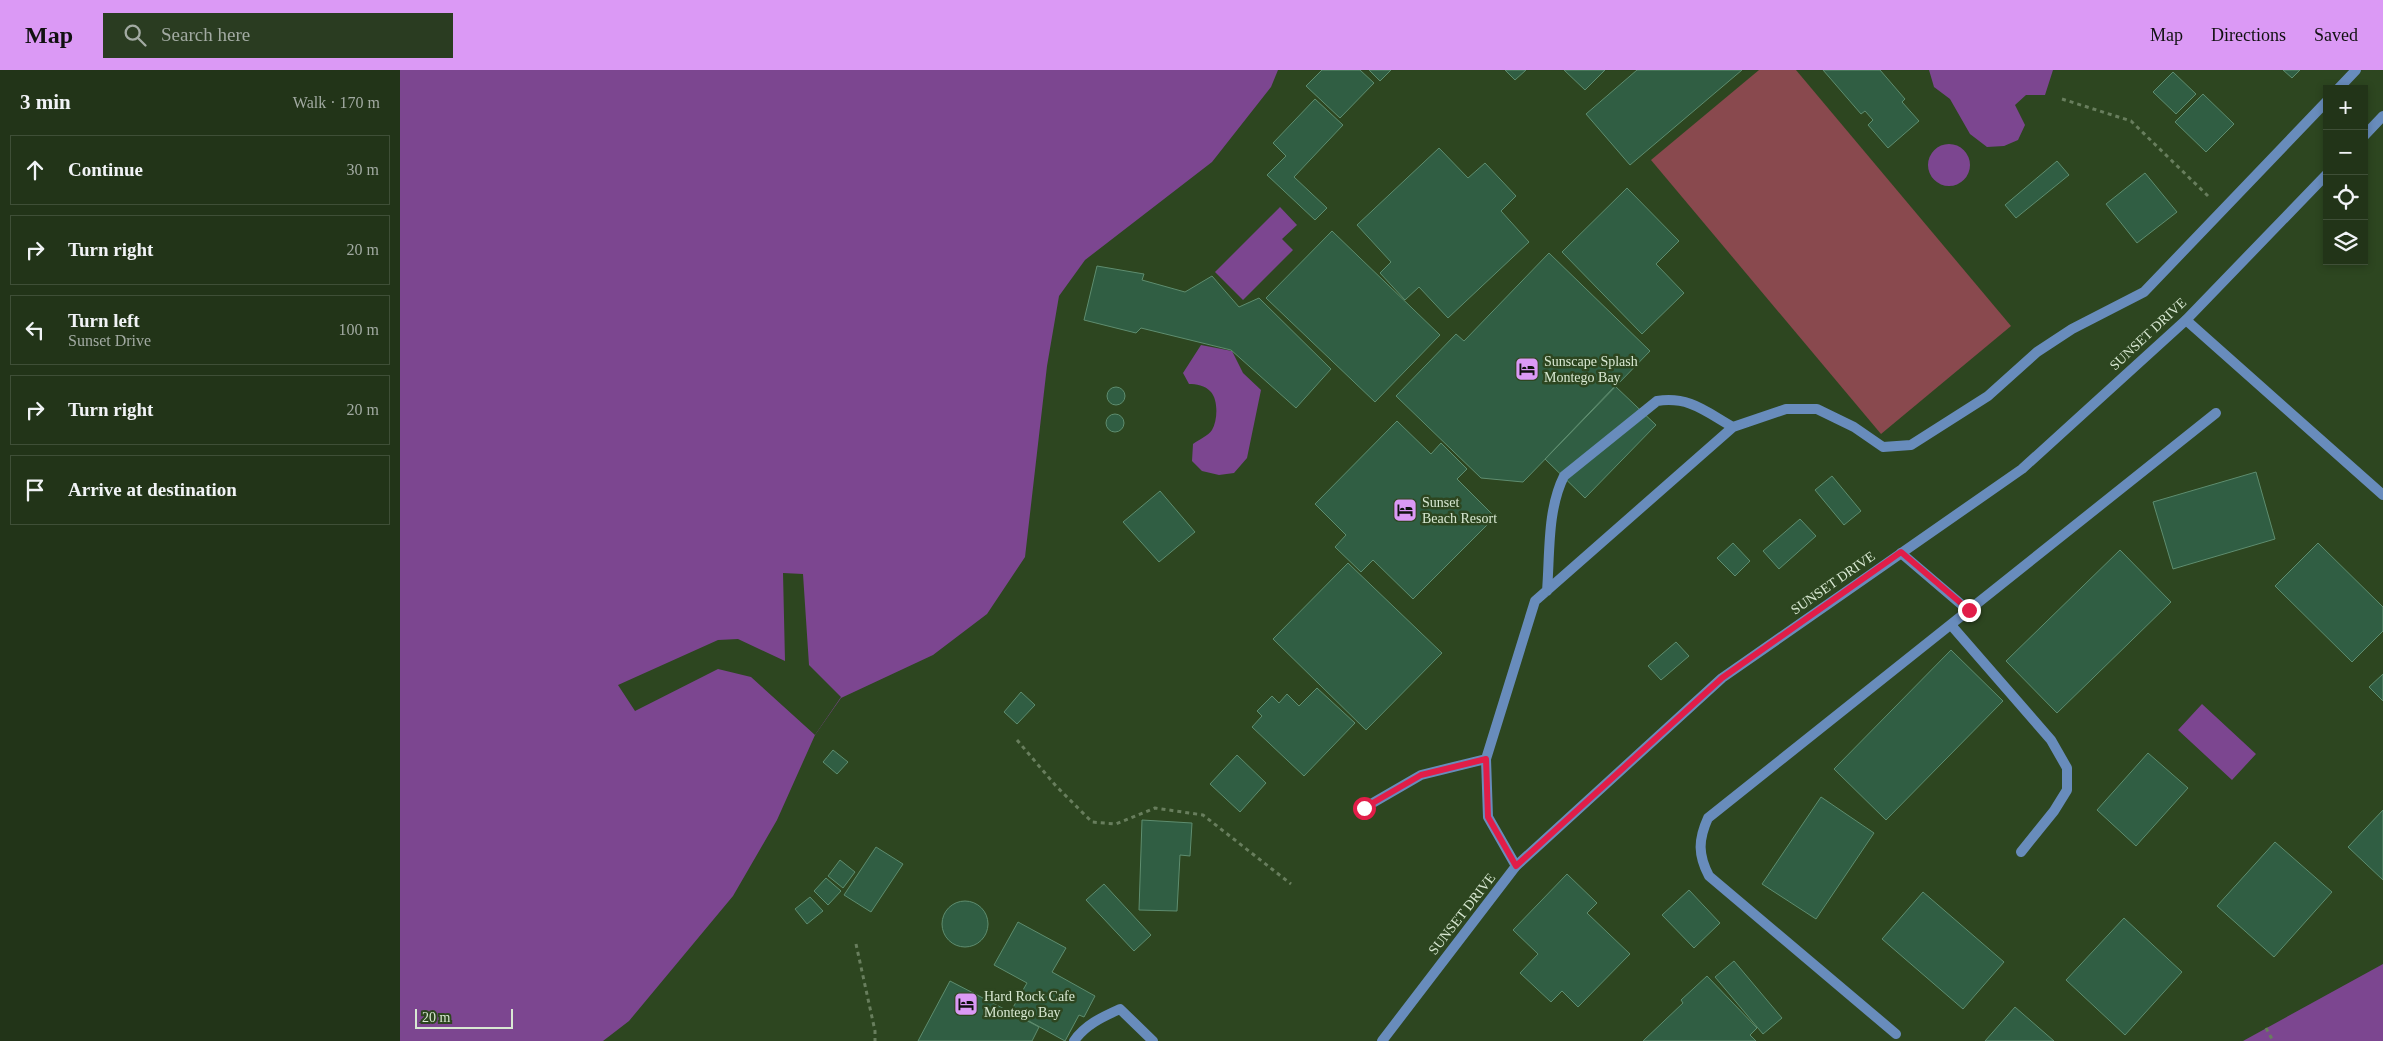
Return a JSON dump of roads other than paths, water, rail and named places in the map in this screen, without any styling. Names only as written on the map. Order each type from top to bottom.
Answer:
[{"type":"street","points":[[2342,85],[2356,70]]},
{"type":"street","points":[[1516,866],[1488,817],[1486,759],[1535,601],[1733,427],[1786,409],[1817,409],[1854,427],[1883,447],[1911,445],[1988,396],[2038,352],[2072,329],[2144,292],[2323,105]]},
{"type":"street","points":[[2368,132],[2383,116]]},
{"type":"street","name":"SUNSET DRIVE","points":[[1382,1041],[1516,866],[1722,678],[2022,469],[2186,320],[2326,175]]},
{"type":"street","points":[[2186,320],[2383,495]]},
{"type":"street","points":[[1547,591],[1554,508],[1557,489],[1564,476],[1657,401],[1675,398],[1692,403],[1733,427]]},
{"type":"street","points":[[1896,1034],[1709,876],[1702,862],[1699,847],[1701,832],[1708,818],[2216,413]]},
{"type":"street","points":[[1901,552],[1969,610]]},
{"type":"street","points":[[1951,625],[2051,740],[2067,768],[2067,790],[2054,811],[2021,852]]},
{"type":"street","points":[[1364,808],[1421,775],[1486,759]]},
{"type":"street","points":[[1074,1041],[1079,1033],[1098,1018],[1120,1009],[1154,1041]]},
{"type":"place","name":"Sunscape Splash Montego Bay","points":[[1527,369]]},
{"type":"place","name":"Sunset Beach Resort","points":[[1405,510]]},
{"type":"place","name":"Hard Rock Cafe Montego Bay","points":[[966,1004]]}]
